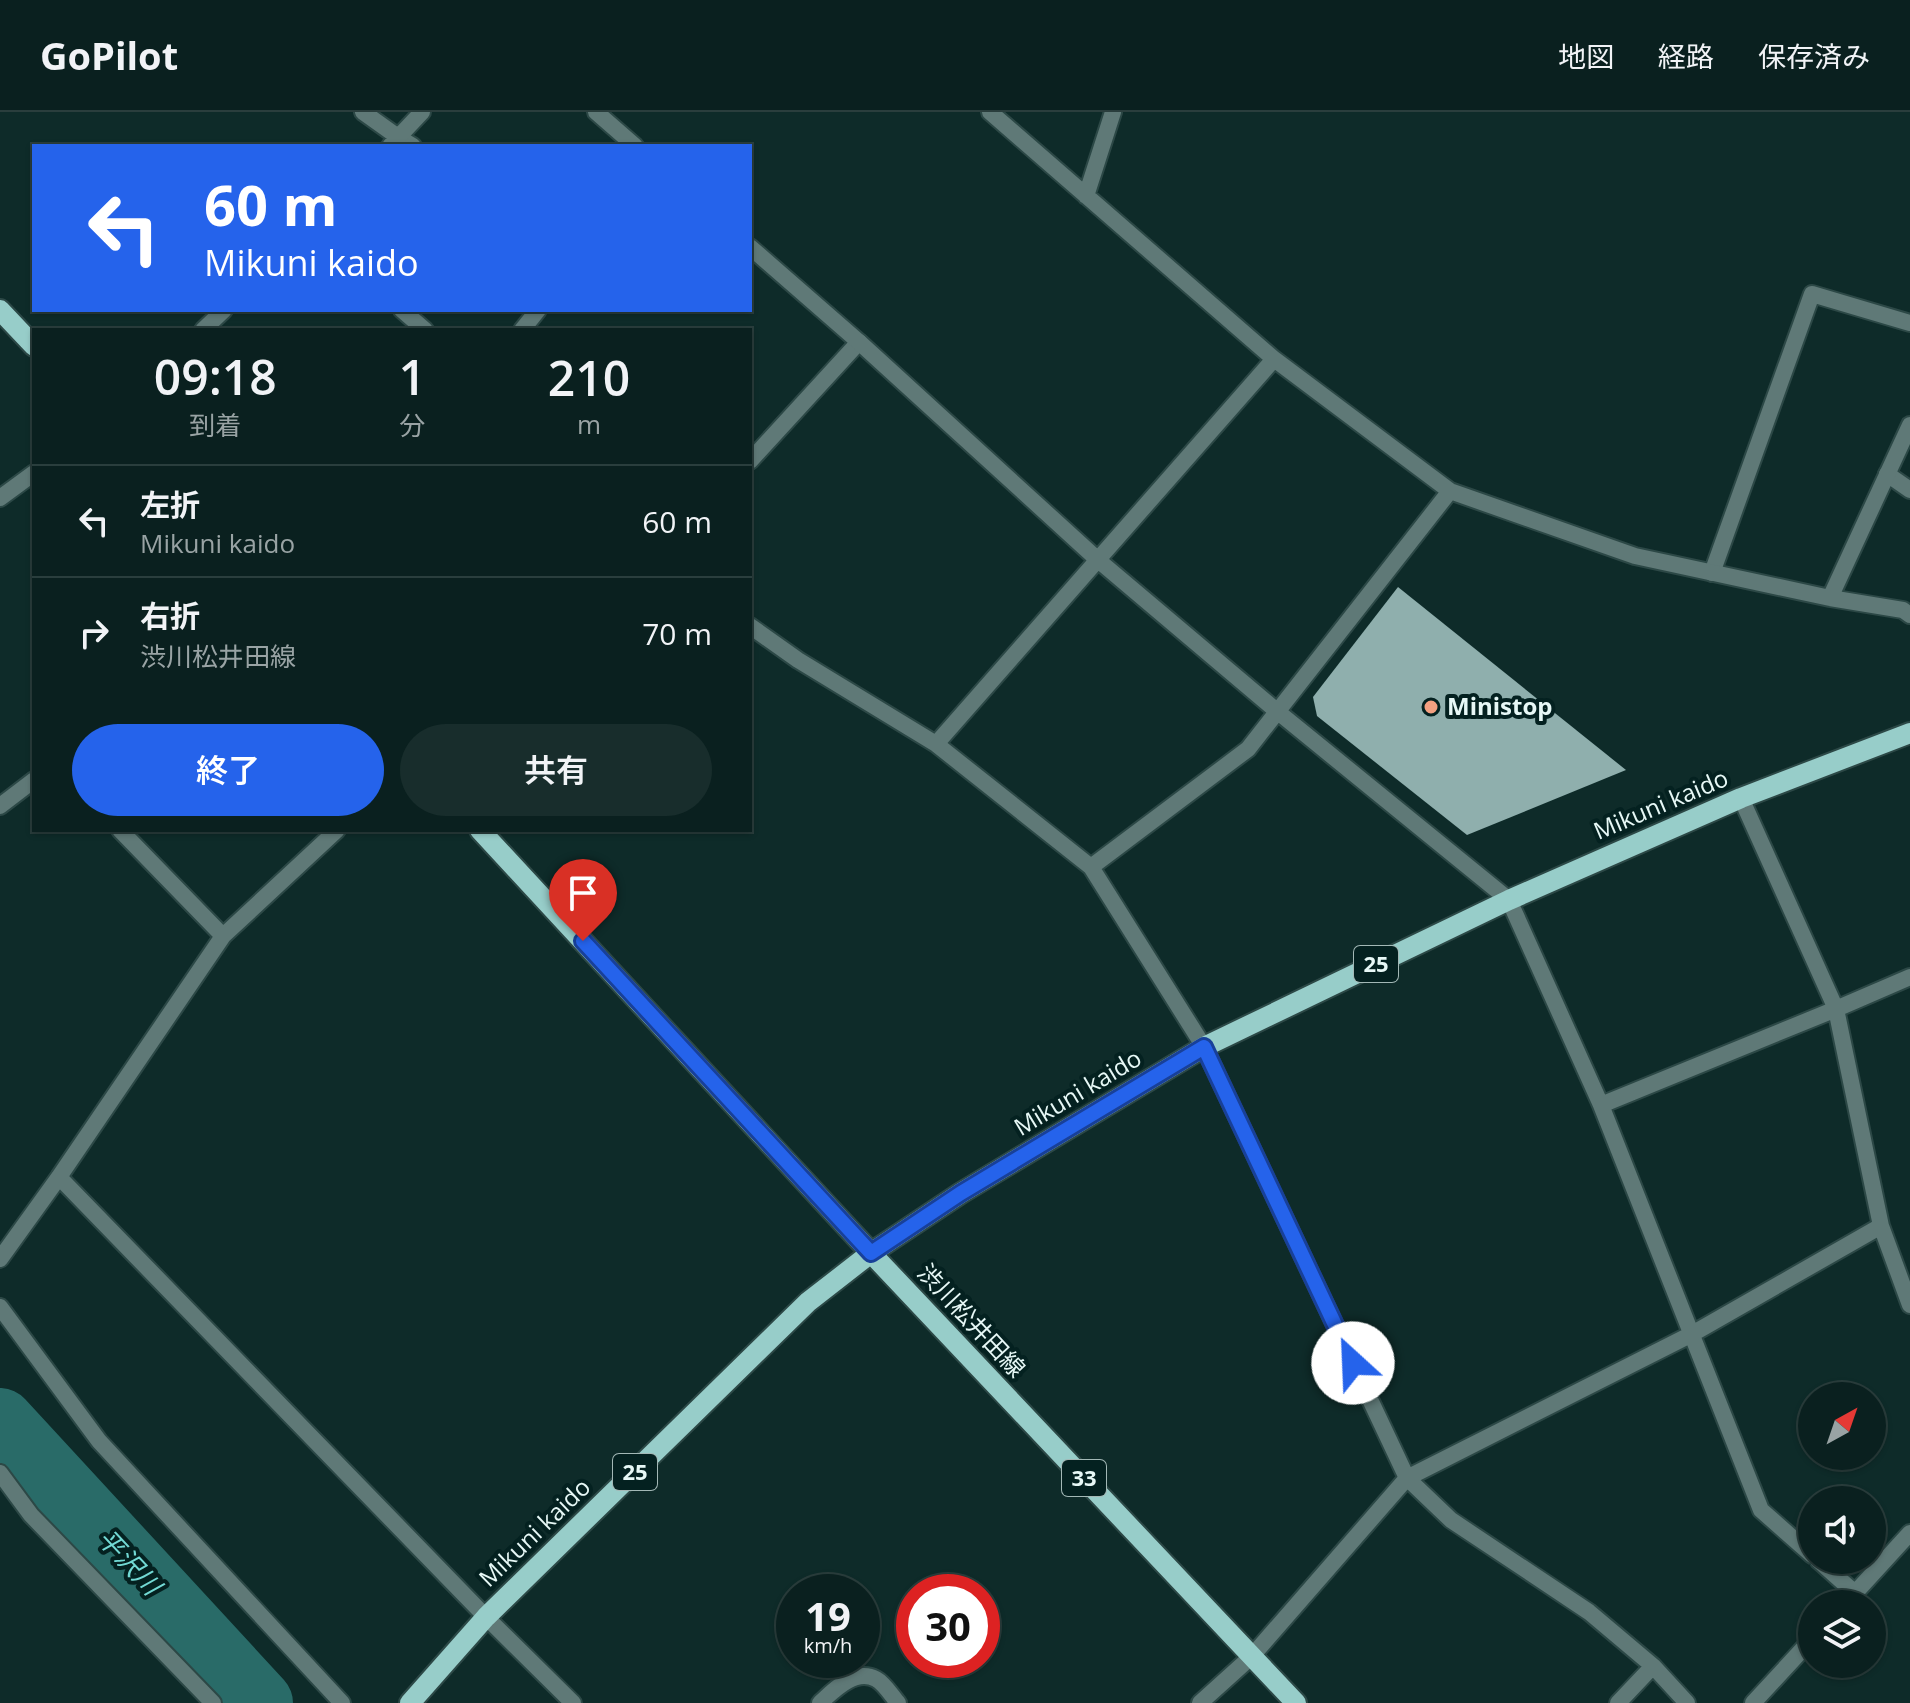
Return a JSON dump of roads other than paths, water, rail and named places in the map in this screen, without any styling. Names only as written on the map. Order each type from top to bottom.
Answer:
[{"type":"main road","points":[[0,310],[32,344]]},
{"type":"main road","name":"Mikuni kaido","points":[[410,1703],[486,1617],[808,1302],[871,1253],[961,1193],[1204,1047],[1509,900],[1741,798],[1910,733]]},
{"type":"main road","name":"渋川松井田線","points":[[482,832],[871,1253],[1296,1703]]},
{"type":"street","points":[[363,112],[394,142],[422,112]]},
{"type":"street","points":[[596,112],[633,144]]},
{"type":"street","points":[[990,112],[1274,359],[1450,491],[1635,556],[1830,598],[1903,610],[1910,615]]},
{"type":"street","points":[[1086,196],[1113,112]]},
{"type":"street","points":[[752,249],[1098,560],[1509,900],[1601,1105],[1761,1510],[1798,1543]]},
{"type":"street","points":[[1712,573],[1812,294],[1910,323]]},
{"type":"street","points":[[205,328],[222,312]]},
{"type":"street","points":[[404,312],[423,328]]},
{"type":"street","points":[[524,328],[536,312]]},
{"type":"street","points":[[752,459],[859,342]]},
{"type":"street","points":[[936,744],[1274,359]]},
{"type":"street","points":[[1830,598],[1910,425]]},
{"type":"street","points":[[0,498],[32,474]]},
{"type":"street","points":[[1887,474],[1910,490]]},
{"type":"street","points":[[1091,867],[1248,749],[1450,491]]},
{"type":"street","points":[[752,627],[798,660],[936,744],[1091,867],[1204,1047],[1407,1478],[1451,1520],[1589,1612],[1653,1666],[1687,1703]]},
{"type":"street","points":[[0,806],[32,782]]},
{"type":"street","points":[[1741,798],[1836,1009],[1881,1226],[1910,1305]]},
{"type":"street","points":[[122,832],[223,936]]},
{"type":"street","points":[[0,1259],[223,936],[335,832]]},
{"type":"street","points":[[1601,1105],[1910,977]]},
{"type":"street","points":[[59,1177],[573,1703]]},
{"type":"street","points":[[1200,1703],[1252,1656],[1407,1478],[1692,1334],[1881,1226]]},
{"type":"street","points":[[0,1307],[99,1441],[342,1703]]},
{"type":"street","points":[[0,1473],[31,1515],[213,1703]]},
{"type":"street","points":[[1857,1590],[1910,1533]]},
{"type":"street","points":[[1830,1574],[1843,1590]]},
{"type":"street","points":[[1753,1703],[1798,1654]]},
{"type":"street","points":[[1618,1703],[1653,1666]]},
{"type":"street","points":[[820,1703],[838,1686],[858,1676],[876,1679],[898,1703]]},
{"type":"waterway","name":"平沢川","points":[[0,1422],[259,1703]]},
{"type":"place","name":"Ministop","points":[[1431,707]]}]
